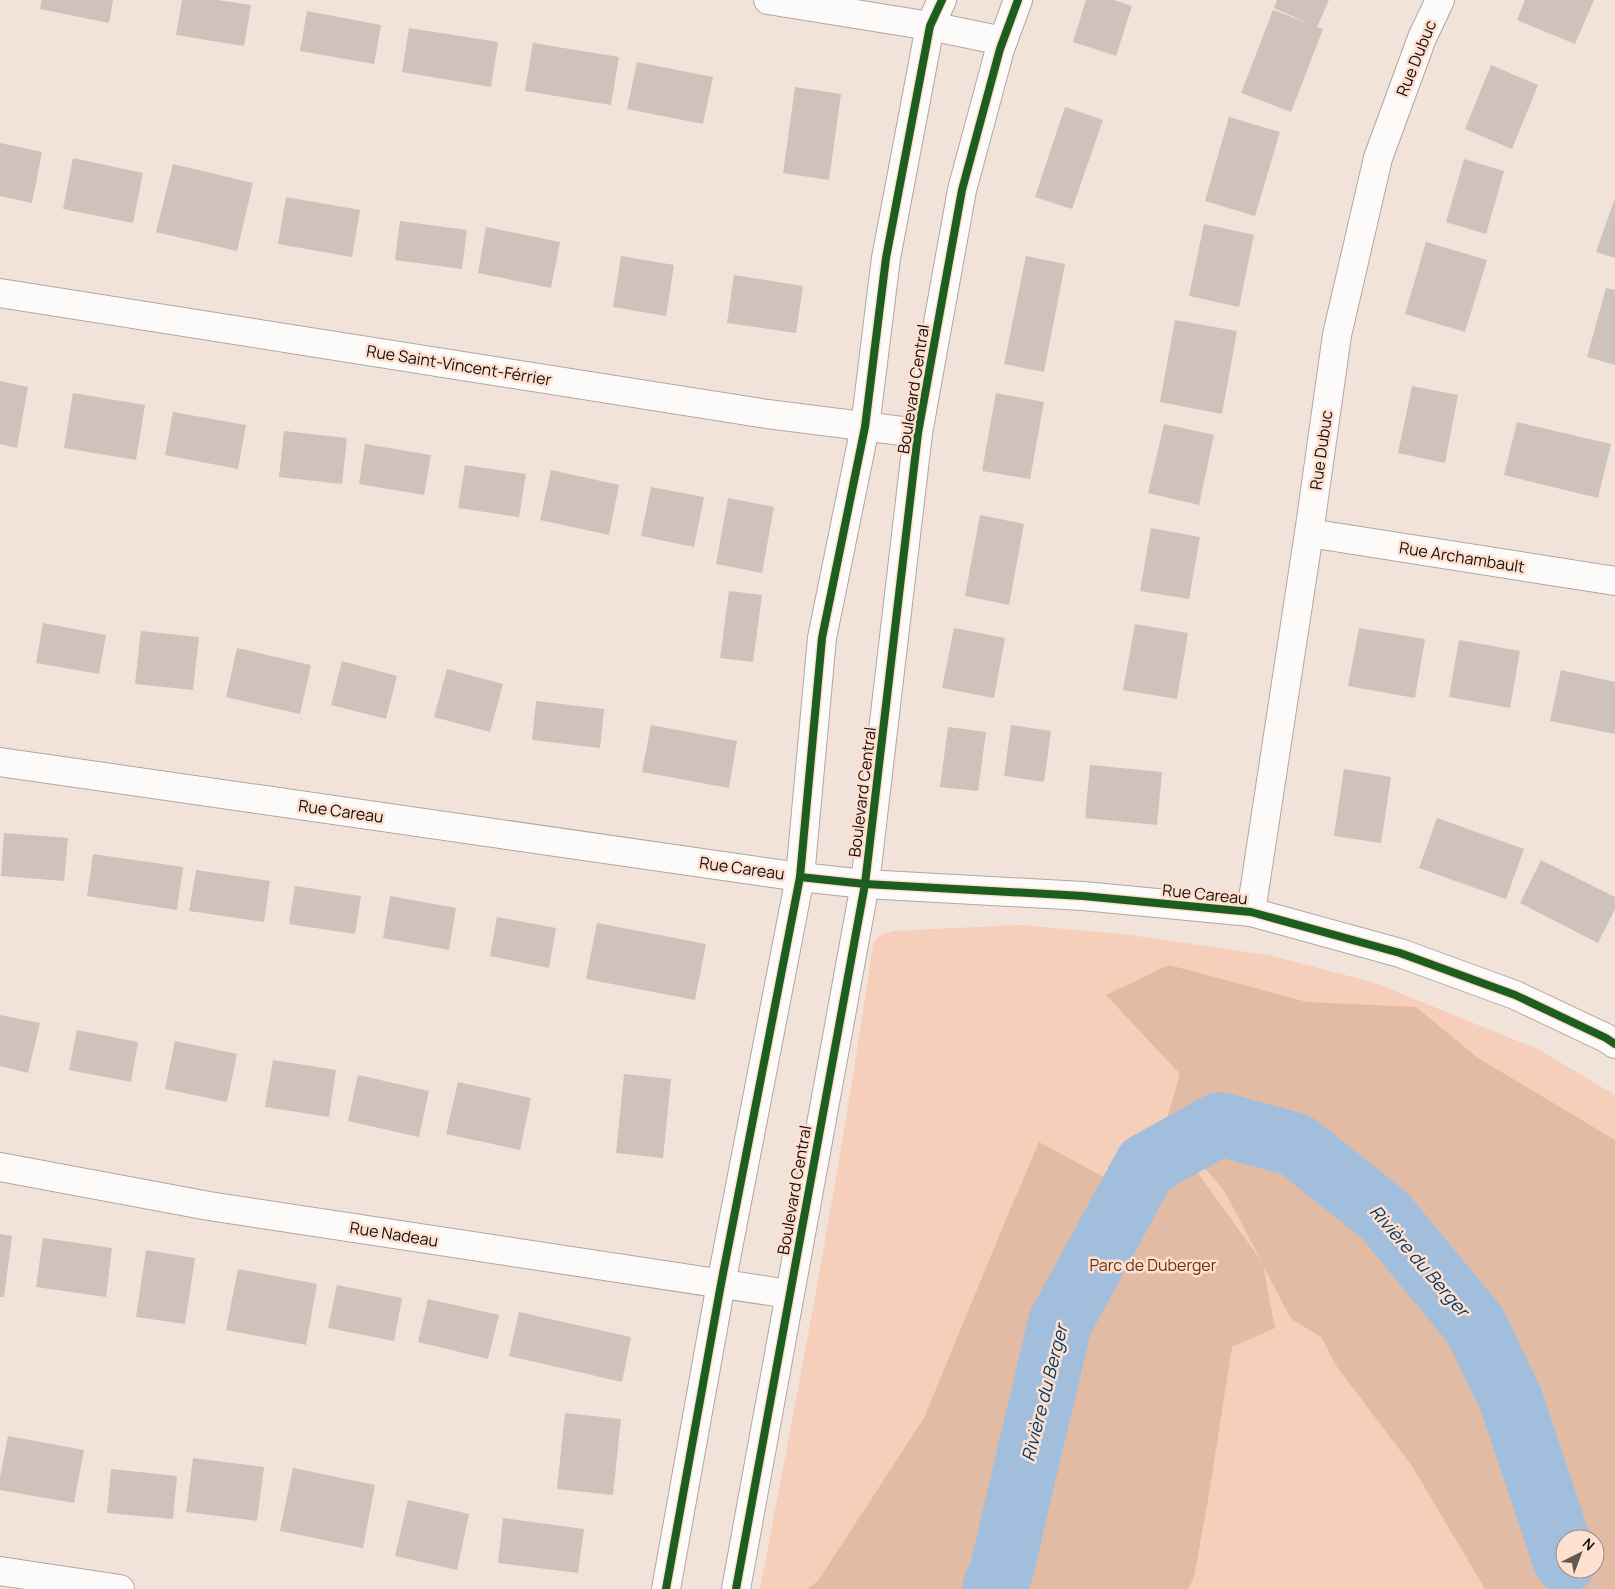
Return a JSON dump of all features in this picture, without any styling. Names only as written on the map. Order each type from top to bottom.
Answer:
[{"type":"street","points":[[768,0],[930,26],[1003,42]]},
{"type":"street","points":[[666,1589],[721,1284],[800,876],[822,638],[865,427],[886,258],[930,26],[942,0]]},
{"type":"street","name":"Boulevard Central","points":[[736,1589],[865,884],[918,432],[962,190],[1003,42],[1018,0]]},
{"type":"street","name":"Rue Dubuc","points":[[1250,912],[1309,533],[1337,335],[1378,158],[1422,38],[1440,0]]},
{"type":"street","name":"Rue Saint-Vincent-Férrier","points":[[0,293],[747,411],[918,432]]},
{"type":"street","name":"Rue Archambault","points":[[1309,533],[1615,580]]},
{"type":"street","name":"Rue Careau","points":[[0,762],[865,884],[1083,896],[1250,912],[1400,953],[1506,992],[1590,1030],[1615,1044]]},
{"type":"street","name":"Rue Nadeau","points":[[0,1167],[209,1206],[789,1294]]},
{"type":"street","points":[[0,1571],[120,1589]]},
{"type":"green space","name":"Parc de Duberger","points":[[1020,925],[1123,934],[1268,955],[1372,982],[1538,1049],[1615,1095],[1615,1589],[760,1589],[806,1348],[873,944],[880,935],[893,931]]},
{"type":"green space","name":"Parc de Duberger","points":[[1169,965],[1307,1002],[1416,1007],[1478,1058],[1615,1140],[1615,1589],[1485,1589],[1412,1466],[1337,1367],[1321,1337],[1291,1319],[1263,1265],[1275,1328],[1232,1347],[1194,1577],[1188,1589],[807,1589],[818,1581],[924,1418],[1039,1142],[1113,1182],[1162,1123],[1262,1262],[1225,1192],[1166,1122],[1180,1074],[1106,995]]},
{"type":"building","points":[[42,0],[113,0],[109,23],[40,9]]},
{"type":"building","points":[[182,0],[217,0],[251,5],[244,46],[176,35]]},
{"type":"building","points":[[1086,0],[1114,0],[1132,6],[1116,56],[1073,42]]},
{"type":"building","points":[[1277,0],[1329,0],[1317,27],[1323,29],[1291,112],[1241,93],[1273,10],[1308,23],[1274,8]]},
{"type":"building","points":[[1525,0],[1594,0],[1575,44],[1517,20]]},
{"type":"building","points":[[307,11],[381,25],[374,64],[300,51]]},
{"type":"building","points":[[409,28],[498,42],[491,87],[402,72]]},
{"type":"building","points":[[533,43],[619,57],[611,105],[525,91]]},
{"type":"building","points":[[637,62],[713,77],[703,124],[627,109]]},
{"type":"building","points":[[1491,65],[1538,85],[1512,149],[1465,129]]},
{"type":"building","points":[[795,87],[841,94],[829,180],[783,173]]},
{"type":"building","points":[[1065,107],[1103,120],[1072,209],[1035,197]]},
{"type":"building","points":[[1229,117],[1280,132],[1255,216],[1205,201]]},
{"type":"building","points":[[0,143],[42,152],[32,203],[0,196]]},
{"type":"building","points":[[73,158],[143,173],[133,223],[63,209]]},
{"type":"building","points":[[1464,159],[1504,171],[1486,234],[1446,222]]},
{"type":"building","points":[[173,164],[253,183],[237,251],[156,232]]},
{"type":"building","points":[[286,197],[360,210],[352,257],[278,244]]},
{"type":"building","points":[[1615,198],[1615,258],[1596,252]]},
{"type":"building","points":[[400,221],[467,230],[462,269],[395,260]]},
{"type":"building","points":[[1204,224],[1254,235],[1239,307],[1189,296]]},
{"type":"building","points":[[486,227],[560,242],[551,288],[478,273]]},
{"type":"building","points":[[1426,242],[1487,260],[1465,332],[1405,314]]},
{"type":"building","points":[[621,256],[674,265],[666,316],[613,307]]},
{"type":"building","points":[[1026,256],[1065,264],[1044,372],[1004,364]]},
{"type":"building","points":[[734,275],[803,286],[796,333],[727,323]]},
{"type":"building","points":[[1606,288],[1615,290],[1615,365],[1587,357]]},
{"type":"building","points":[[1175,320],[1237,331],[1222,414],[1160,402]]},
{"type":"building","points":[[0,381],[28,387],[17,448],[0,444]]},
{"type":"building","points":[[1412,386],[1458,395],[1445,463],[1398,453]]},
{"type":"building","points":[[73,393],[145,405],[136,460],[64,448]]},
{"type":"building","points":[[996,393],[1044,402],[1030,479],[982,471]]},
{"type":"building","points":[[173,412],[246,425],[238,469],[165,455]]},
{"type":"building","points":[[1517,422],[1611,444],[1598,498],[1504,475]]},
{"type":"building","points":[[1164,424],[1214,435],[1199,505],[1148,493]]},
{"type":"building","points":[[284,431],[347,438],[342,484],[279,477]]},
{"type":"building","points":[[365,444],[431,455],[424,495],[359,484]]},
{"type":"building","points":[[465,465],[526,474],[519,517],[458,508]]},
{"type":"building","points":[[551,470],[619,485],[609,535],[540,520]]},
{"type":"building","points":[[651,487],[704,497],[694,547],[641,536]]},
{"type":"building","points":[[728,498],[774,507],[762,573],[716,564]]},
{"type":"building","points":[[980,515],[1024,524],[1009,605],[965,596]]},
{"type":"building","points":[[1151,528],[1200,537],[1189,599],[1140,591]]},
{"type":"building","points":[[729,591],[762,595],[753,662],[720,658]]},
{"type":"building","points":[[43,623],[106,635],[99,674],[36,663]]},
{"type":"building","points":[[1135,624],[1188,633],[1177,699],[1123,690]]},
{"type":"building","points":[[954,628],[1005,638],[994,698],[942,688]]},
{"type":"building","points":[[1359,628],[1425,639],[1415,698],[1348,686]]},
{"type":"building","points":[[141,631],[199,637],[193,690],[135,684]]},
{"type":"building","points":[[1459,640],[1520,651],[1510,708],[1449,697]]},
{"type":"building","points":[[237,648],[311,665],[300,714],[226,697]]},
{"type":"building","points":[[342,661],[397,676],[386,719],[331,705]]},
{"type":"building","points":[[447,669],[503,684],[490,732],[434,717]]},
{"type":"building","points":[[1561,670],[1615,682],[1615,734],[1550,721]]},
{"type":"building","points":[[536,701],[604,709],[600,748],[532,740]]},
{"type":"building","points":[[651,725],[737,741],[729,788],[642,772]]},
{"type":"building","points":[[1011,725],[1051,731],[1044,782],[1004,776]]},
{"type":"building","points":[[948,727],[986,732],[978,791],[940,787]]},
{"type":"building","points":[[1090,765],[1162,772],[1157,825],[1085,818]]},
{"type":"building","points":[[1344,769],[1391,777],[1381,843],[1334,836]]},
{"type":"building","points":[[1437,818],[1524,849],[1506,899],[1419,868]]},
{"type":"building","points":[[4,833],[68,838],[64,881],[1,876]]},
{"type":"building","points":[[93,854],[183,867],[177,910],[87,896]]},
{"type":"building","points":[[1541,860],[1615,897],[1615,909],[1598,943],[1520,903]]},
{"type":"building","points":[[196,870],[270,881],[264,922],[189,911]]},
{"type":"building","points":[[295,886],[361,896],[355,934],[289,924]]},
{"type":"building","points":[[390,896],[456,908],[449,950],[383,938]]},
{"type":"building","points":[[497,917],[556,928],[549,968],[490,956]]},
{"type":"building","points":[[597,923],[706,944],[695,1000],[586,979]]},
{"type":"building","points":[[0,1015],[40,1023],[28,1073],[0,1066]]},
{"type":"building","points":[[77,1030],[138,1042],[131,1082],[69,1070]]},
{"type":"building","points":[[175,1041],[237,1054],[227,1102],[165,1089]]},
{"type":"building","points":[[273,1060],[336,1070],[329,1117],[265,1107]]},
{"type":"building","points":[[624,1074],[671,1079],[663,1158],[616,1153]]},
{"type":"building","points":[[358,1075],[429,1091],[419,1137],[348,1121]]},
{"type":"building","points":[[458,1082],[531,1098],[520,1150],[446,1134]]},
{"type":"building","points":[[0,1234],[12,1236],[4,1297],[0,1297]]},
{"type":"building","points":[[43,1238],[112,1248],[106,1297],[36,1287]]},
{"type":"building","points":[[146,1250],[195,1258],[185,1324],[136,1317]]},
{"type":"building","points":[[238,1269],[317,1284],[306,1345],[226,1330]]},
{"type":"building","points":[[337,1285],[402,1298],[394,1341],[328,1328]]},
{"type":"building","points":[[428,1299],[499,1315],[488,1359],[418,1342]]},
{"type":"building","points":[[519,1312],[631,1337],[622,1382],[509,1356]]},
{"type":"building","points":[[565,1413],[621,1419],[613,1495],[557,1489]]},
{"type":"building","points":[[8,1436],[84,1450],[74,1503],[0,1490],[0,1477]]},
{"type":"building","points":[[193,1458],[264,1467],[257,1521],[186,1512]]},
{"type":"building","points":[[293,1468],[375,1485],[363,1548],[280,1531]]},
{"type":"building","points":[[111,1469],[177,1476],[173,1519],[107,1513]]},
{"type":"building","points":[[408,1500],[469,1514],[457,1570],[395,1556]]},
{"type":"building","points":[[503,1518],[584,1529],[578,1573],[498,1563]]},
{"type":"waterway","name":"Rivière du Berger","points":[[994,1589],[1001,1572],[1060,1323],[1146,1165],[1220,1124],[1296,1145],[1384,1215],[1475,1325],[1511,1400],[1555,1531]]},
{"type":"cycle path","points":[[666,1589],[721,1284],[800,877],[822,638],[865,427],[886,258],[930,26],[942,0]]},
{"type":"cycle path","points":[[736,1589],[865,884],[918,433],[962,190],[1000,49],[1018,0]]},
{"type":"cycle path","points":[[800,877],[865,884],[1083,896],[1251,912],[1400,953],[1515,995],[1615,1044]]}]
